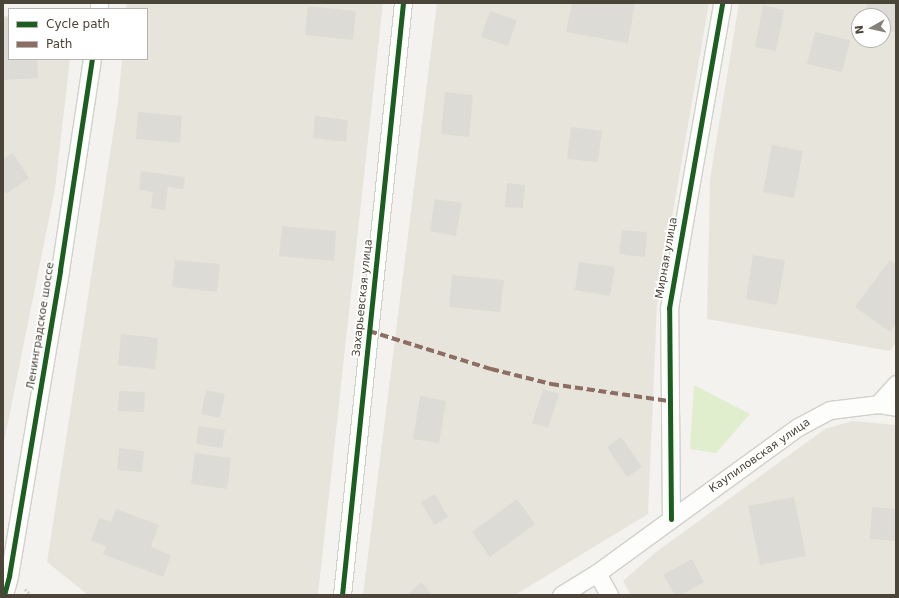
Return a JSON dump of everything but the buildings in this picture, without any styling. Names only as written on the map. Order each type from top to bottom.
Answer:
[{"type":"street","name":"Захарьевская улица","points":[[342,595],[403,3]]},
{"type":"street","name":"Мирная улица","points":[[671,519],[668,308],[722,3]]},
{"type":"street","name":"Ленинградское шоссе","points":[[4,595],[6,575],[79,156],[92,60]]},
{"type":"street","points":[[878,404],[896,384]]},
{"type":"street","name":"Каупиловская улица","points":[[671,519],[798,427],[830,410],[878,404],[896,407]]},
{"type":"street","points":[[561,595],[597,573],[671,519]]},
{"type":"street","points":[[597,573],[609,595]]},
{"type":"shaded area","points":[[127,3],[383,3],[318,595],[88,595],[47,562],[118,102],[122,60],[148,60],[148,8],[126,8]]},
{"type":"shaded area","points":[[437,3],[709,3],[657,305],[648,514],[515,595],[363,595]]},
{"type":"shaded area","points":[[739,3],[896,3],[896,342],[890,351],[707,319],[710,179]]},
{"type":"shaded area","points":[[3,16],[8,16],[8,60],[70,60],[55,189],[3,447]]},
{"type":"shaded area","points":[[853,421],[896,425],[896,595],[631,595],[623,581],[656,552],[825,429]]},
{"type":"green space","points":[[694,385],[750,414],[716,453],[690,449]]},
{"type":"marked path","points":[[369,331],[491,369],[551,384],[669,401]]},
{"type":"cycle path","points":[[342,595],[403,3]]},
{"type":"cycle path","points":[[671,519],[669,308],[722,3]]},
{"type":"cycle path","points":[[4,595],[9,576],[60,270],[92,60]]}]
